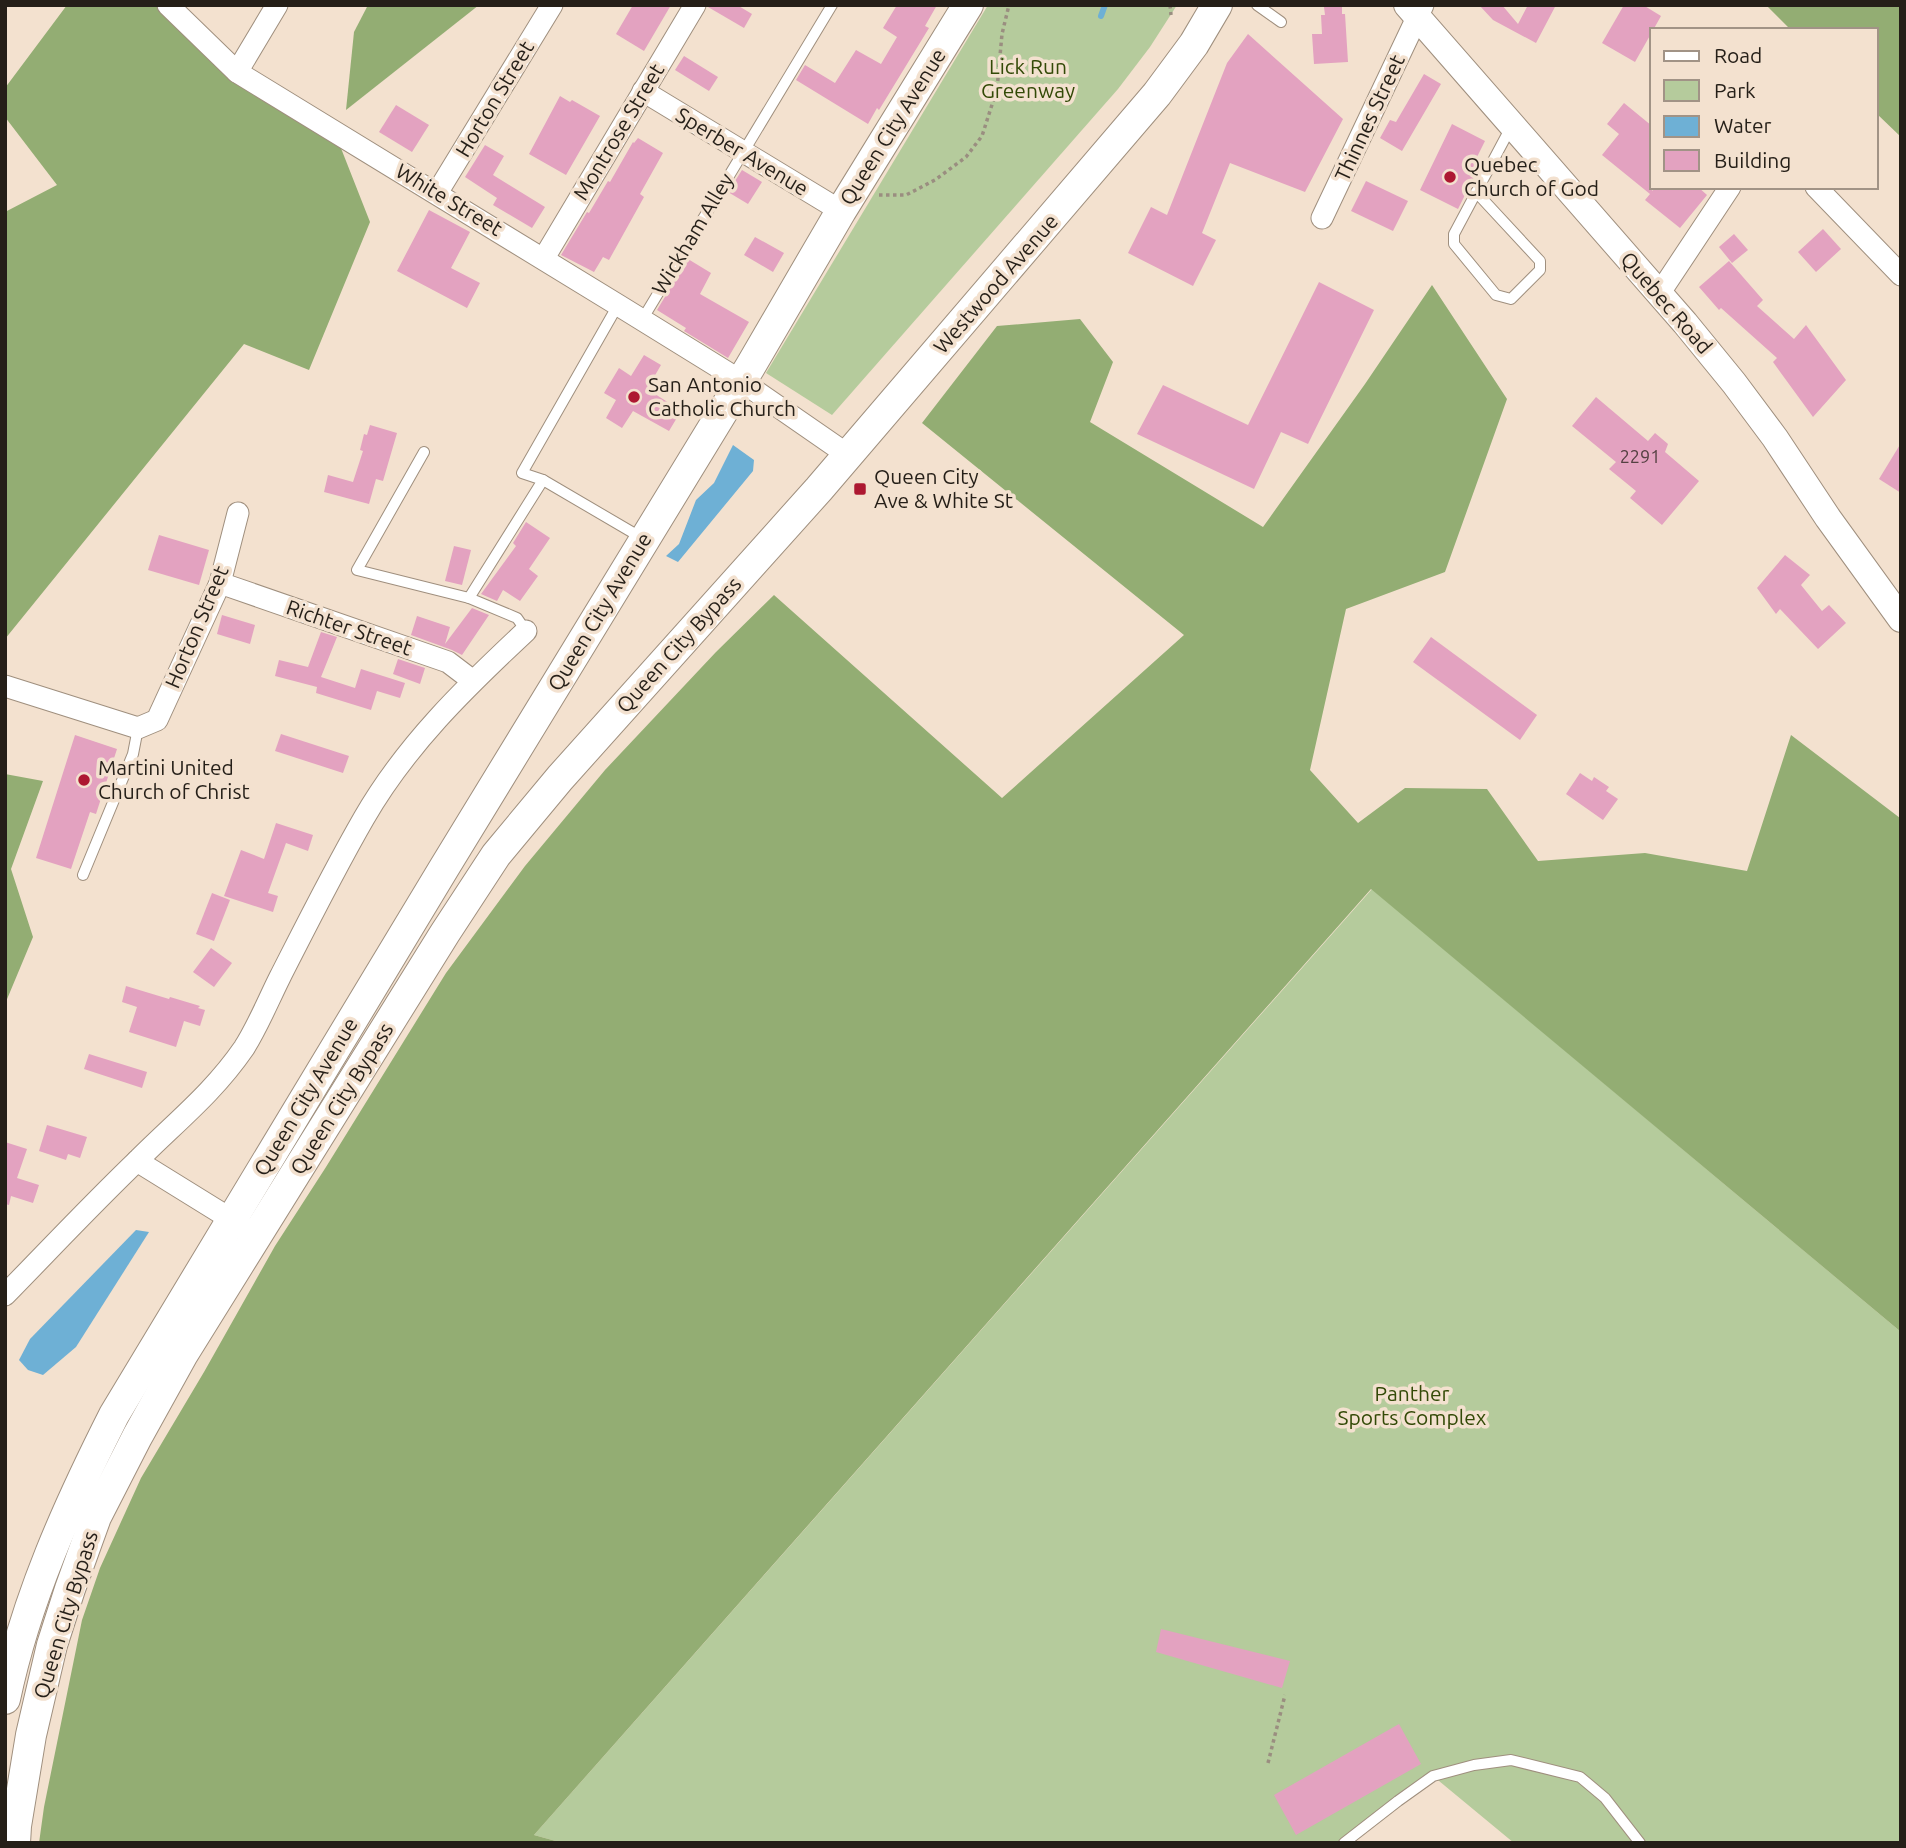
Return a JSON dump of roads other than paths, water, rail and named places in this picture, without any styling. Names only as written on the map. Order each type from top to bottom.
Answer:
[{"type":"main road","name":"Westwood Avenue","points":[[848,455],[1149,104],[1194,44],[1217,5]]},
{"type":"main road","name":"Queen City Avenue","points":[[243,1227],[273,1153],[966,6]]},
{"type":"main road","name":"Queen City Bypass","points":[[5,1699],[40,1577],[75,1492],[114,1415],[243,1227],[298,1170],[496,855],[560,778],[848,455]]},
{"type":"main road","name":"Queen City Bypass","points":[[15,1843],[31,1735],[52,1645],[96,1517],[136,1437],[183,1354],[243,1227]]},
{"type":"street","name":"White Street","points":[[168,5],[237,72],[544,258],[741,382]]},
{"type":"street","points":[[237,72],[277,5]]},
{"type":"street","name":"Horton Street","points":[[437,193],[552,5]]},
{"type":"street","name":"Montrose Street","points":[[544,258],[695,5]]},
{"type":"street","name":"Quebec Road","points":[[1416,9],[1734,383],[1835,530],[1901,619]]},
{"type":"street","name":"Thinnes Street","points":[[1322,218],[1416,9]]},
{"type":"street","name":"Sperber Avenue","points":[[643,92],[841,211]]},
{"type":"street","points":[[1659,294],[1729,189]]},
{"type":"street","points":[[1818,189],[1901,275]]},
{"type":"street","points":[[741,382],[848,455]]},
{"type":"street","name":"Horton Street","points":[[138,728],[157,720],[220,583],[238,513]]},
{"type":"street","name":"Richter Street","points":[[220,583],[448,662],[473,681]]},
{"type":"street","points":[[5,1295],[137,1161],[196,1106],[231,1066],[246,1045],[337,866],[365,816],[397,768],[425,732],[473,681],[526,631]]},
{"type":"street","points":[[5,686],[138,728]]},
{"type":"street","points":[[137,1161],[243,1227]]},
{"type":"lane","name":"Wickham Alley","points":[[642,320],[832,5]]},
{"type":"lane","points":[[1257,5],[1281,22]]},
{"type":"lane","points":[[1476,192],[1540,261],[1539,270],[1511,299],[1496,295],[1454,244],[1454,234],[1476,192],[1512,124]]},
{"type":"lane","points":[[618,305],[522,474],[543,480],[644,539]]},
{"type":"lane","points":[[424,452],[357,570],[469,598],[517,618],[526,631]]},
{"type":"lane","points":[[469,598],[543,480]]},
{"type":"lane","points":[[83,875],[133,754],[138,728]]},
{"type":"lane","points":[[1344,1843],[1433,1776],[1474,1765],[1511,1760],[1580,1777],[1605,1798],[1640,1843]]},
{"type":"water","points":[[733,445],[754,460],[753,471],[678,562],[666,556],[679,544],[696,500],[714,483]]},
{"type":"water","points":[[136,1230],[149,1232],[76,1347],[43,1375],[28,1370],[19,1360],[30,1339]]},
{"type":"waterway","points":[[1101,16],[1105,5]]},
{"type":"place","name":"Quebec Church of God","points":[[1450,177]]},
{"type":"place","name":"San Antonio Catholic Church","points":[[634,397]]},
{"type":"place","name":"Queen City Ave & White St","points":[[860,489]]},
{"type":"place","name":"Martini United Church of Christ","points":[[84,780]]},
{"type":"park label","name":"Lick Run Greenway","points":[[1028,79]]},
{"type":"park label","name":"Panther Sports Complex","points":[[1412,1406]]}]
